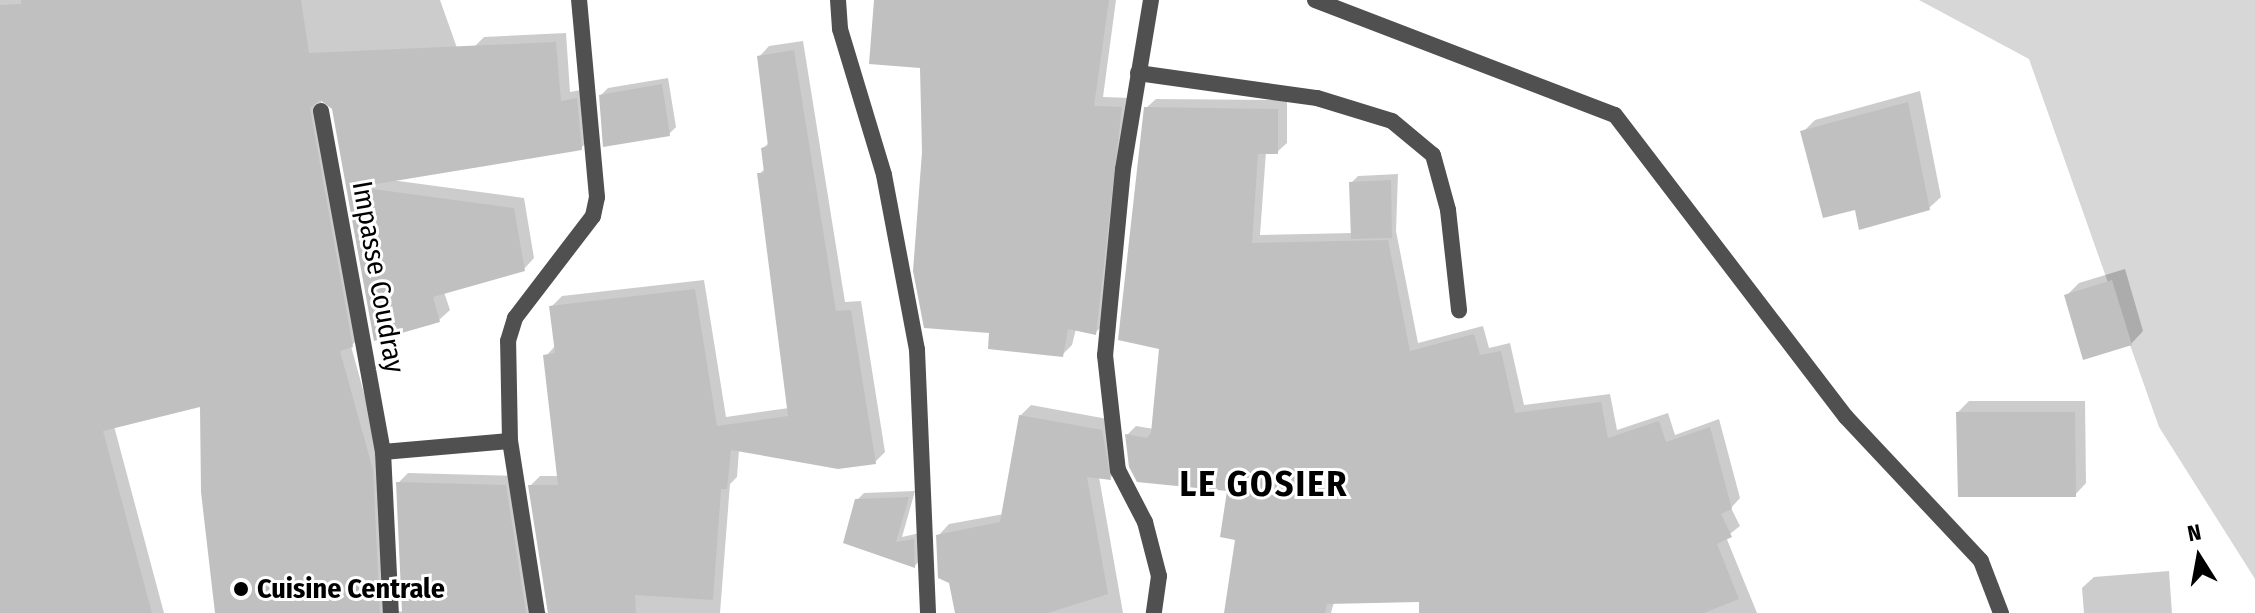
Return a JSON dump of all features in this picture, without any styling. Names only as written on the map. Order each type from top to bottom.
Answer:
[{"type":"street","points":[[537,613],[510,441],[508,341],[515,318],[581,234],[597,197],[579,0]]},
{"type":"street","points":[[838,0],[840,29],[884,175],[917,350],[928,613]]},
{"type":"street","points":[[1151,0],[1138,73],[1105,355],[1118,470],[1145,522],[1159,576],[1154,613]]},
{"type":"street","points":[[1315,0],[1615,115],[1846,417],[1981,561],[2001,613]]},
{"type":"street","points":[[1138,73],[1317,98],[1392,121],[1433,155],[1448,210],[1459,310]]},
{"type":"street","name":"Impasse Coudray","points":[[321,111],[383,452],[391,613]]},
{"type":"street","points":[[383,452],[510,441]]},
{"type":"shaded area","points":[[1919,0],[2255,0],[2255,579],[2159,427],[2029,59]]},
{"type":"building","points":[[21,0],[301,0],[309,53],[556,42],[561,101],[577,98],[582,150],[358,187],[514,208],[525,271],[433,297],[440,322],[374,341],[332,109],[320,100],[310,108],[353,347],[340,351],[373,470],[380,613],[215,613],[201,492],[200,407],[103,431],[152,613],[0,613],[0,5],[21,4]]},
{"type":"building","points":[[874,0],[1109,0],[1094,106],[1122,107],[1096,335],[1068,329],[1063,357],[988,349],[989,333],[924,328],[913,271],[922,152],[920,68],[869,64]]},
{"type":"building","points":[[794,50],[836,311],[851,310],[876,464],[838,469],[731,450],[727,489],[721,489],[713,600],[635,595],[636,613],[548,613],[528,485],[558,485],[543,355],[555,353],[549,306],[695,289],[717,426],[788,416],[757,173],[764,173],[761,148],[768,146],[757,56]]},
{"type":"building","points":[[662,84],[670,136],[603,147],[599,95]]},
{"type":"building","points":[[1908,102],[1930,210],[1859,230],[1855,210],[1823,218],[1800,131]]},
{"type":"building","points":[[1144,107],[1278,109],[1278,154],[1258,154],[1252,243],[1388,240],[1410,351],[1474,334],[1480,355],[1501,351],[1515,413],[1601,402],[1608,438],[1659,421],[1666,442],[1710,427],[1732,509],[1721,514],[1732,537],[1717,544],[1739,599],[1704,613],[1419,613],[1419,602],[1327,604],[1325,613],[1224,613],[1235,540],[1220,537],[1227,491],[1137,482],[1129,467],[1125,434],[1147,438],[1151,433],[1159,349],[1118,340]]},
{"type":"building","points":[[1391,180],[1392,238],[1351,239],[1349,182]]},
{"type":"building","points":[[2112,280],[2132,345],[2083,360],[2064,295]]},
{"type":"building","points":[[1956,412],[2075,412],[2076,497],[1958,497]]},
{"type":"building","points":[[1019,415],[1102,430],[1111,480],[1087,477],[1108,594],[1048,613],[955,613],[949,583],[938,578],[936,535],[1000,522]]},
{"type":"building","points":[[396,482],[506,485],[526,613],[402,613]]},
{"type":"building","points":[[909,497],[896,542],[914,539],[915,568],[843,543],[855,499]]},
{"type":"place","name":"Cuisine Centrale","points":[[241,589]]},
{"type":"district","name":"LE GOSIER","points":[[1264,485]]}]
